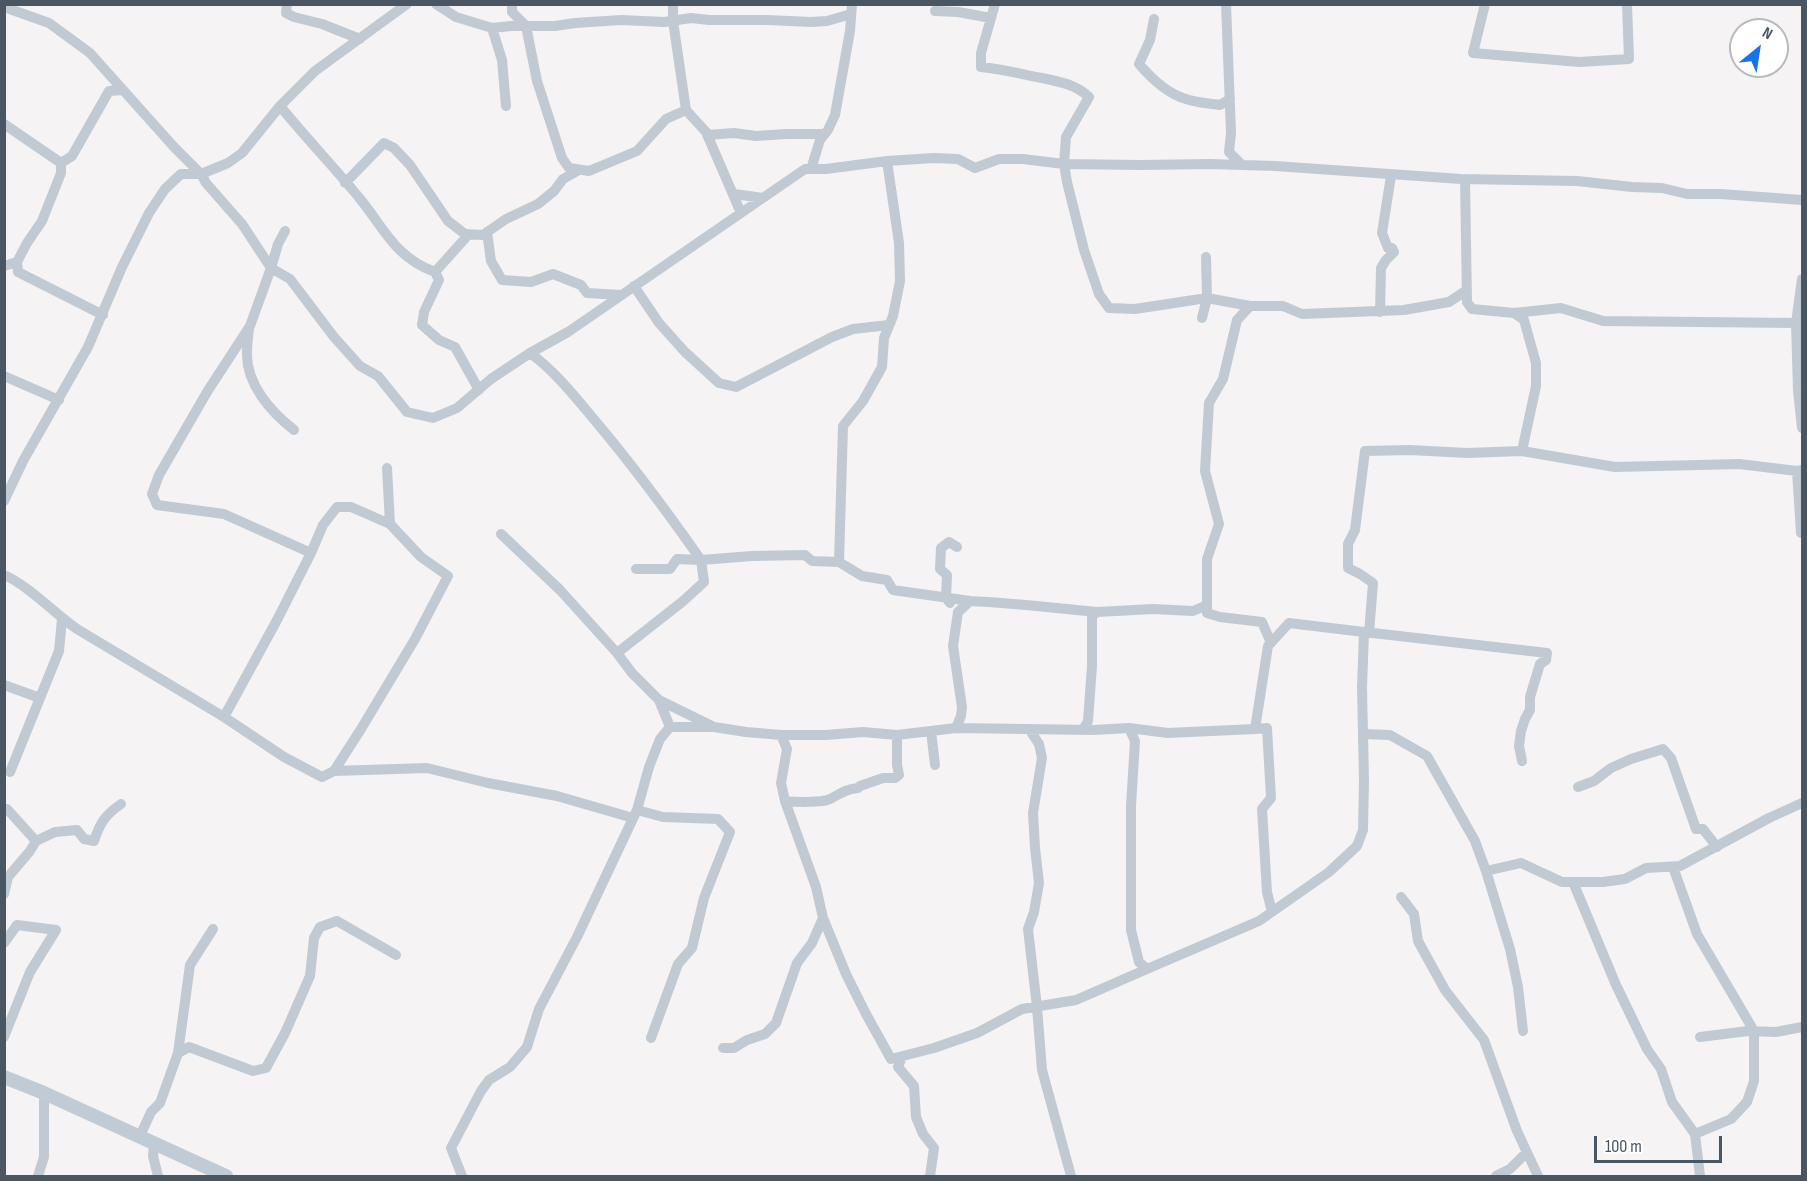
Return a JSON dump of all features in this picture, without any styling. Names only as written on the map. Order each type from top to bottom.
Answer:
[{"type":"street","points":[[287,4],[286,13],[360,39]]},
{"type":"street","points":[[4,501],[10,477],[84,356],[122,267],[159,196],[181,174],[201,174],[228,163],[242,153],[280,106],[315,71],[407,4]]},
{"type":"street","points":[[436,4],[456,17],[492,28],[555,26],[621,20],[673,21],[691,18],[812,22],[828,21],[852,9]]},
{"type":"street","points":[[512,4],[512,12],[526,26],[537,81],[562,158],[569,168],[589,171],[637,151],[666,119],[686,110]]},
{"type":"street","points":[[673,4],[673,21],[686,110],[707,135],[741,213]]},
{"type":"street","points":[[995,4],[981,53],[981,67],[1020,72],[1071,84],[1089,97],[1066,137],[1064,164],[1084,250],[1099,294],[1109,308],[1135,309],[1207,298],[1250,306],[1283,306],[1302,314],[1380,312],[1449,302],[1467,290]]},
{"type":"street","points":[[1226,4],[1231,133],[1229,152],[1242,165]]},
{"type":"street","points":[[1485,4],[1473,53],[1579,62],[1629,59],[1627,4]]},
{"type":"street","points":[[4,7],[49,23],[90,53],[201,174],[242,224],[271,268],[290,279],[334,337],[360,366],[378,376],[407,412],[433,418],[457,408],[478,390],[530,354],[568,332],[805,169],[934,158],[958,159],[975,168],[999,159],[1023,159],[1064,164],[1242,165],[1363,172],[1392,176],[1577,181],[1662,188],[1687,194],[1803,200]]},
{"type":"street","points":[[811,169],[820,140],[835,115],[852,9]]},
{"type":"street","points":[[934,11],[958,12],[991,18]]},
{"type":"street","points":[[1154,19],[1150,40],[1140,64],[1148,75],[1166,89],[1185,99],[1220,105],[1230,99]]},
{"type":"street","points":[[492,28],[502,60],[507,106]]},
{"type":"street","points":[[61,163],[72,156],[109,91],[123,90]]},
{"type":"street","points":[[280,106],[361,200],[396,248],[420,266],[435,272],[438,280],[424,312],[422,325],[440,340],[455,348],[478,390]]},
{"type":"street","points":[[4,124],[61,163]]},
{"type":"street","points":[[707,135],[734,133],[756,136],[825,135]]},
{"type":"street","points":[[345,183],[384,143],[394,148],[410,165],[448,221],[465,234],[483,235],[506,219],[538,204],[554,191],[563,179],[579,170]]},
{"type":"street","points":[[839,562],[843,426],[863,400],[882,367],[884,338],[893,316],[900,281],[899,243],[887,161]]},
{"type":"street","points":[[61,163],[61,173],[42,221],[11,267],[103,315]]},
{"type":"street","points":[[1380,312],[1381,268],[1394,252],[1392,248],[1388,248],[1382,233],[1392,176]]},
{"type":"street","points":[[1465,179],[1467,302],[1472,309],[1514,313],[1561,308],[1603,321],[1796,323]]},
{"type":"street","points":[[734,194],[763,198]]},
{"type":"street","points":[[285,231],[278,244],[250,326],[246,354],[250,373],[264,401],[294,430]]},
{"type":"street","points":[[487,232],[491,261],[502,280],[531,282],[553,274],[581,285],[587,293],[621,295]]},
{"type":"street","points":[[435,272],[469,234]]},
{"type":"street","points":[[1202,318],[1207,298],[1206,257]]},
{"type":"street","points":[[1803,279],[1796,323],[1798,391],[1803,429]]},
{"type":"street","points":[[634,286],[659,324],[685,352],[719,383],[736,387],[832,337],[853,329],[889,325]]},
{"type":"street","points":[[1250,306],[1238,320],[1222,379],[1209,403],[1205,471],[1219,524],[1207,559],[1207,613],[1262,622],[1271,643]]},
{"type":"street","points":[[1514,313],[1524,320],[1536,363],[1536,386],[1522,451]]},
{"type":"street","points":[[250,326],[207,392],[159,475],[152,494],[156,505],[224,514],[311,552]]},
{"type":"street","points":[[530,354],[542,362],[566,386],[618,448],[647,484],[701,560],[704,582],[617,653]]},
{"type":"street","points":[[4,376],[59,400]]},
{"type":"street","points":[[781,735],[786,749],[782,783],[785,801],[816,886],[823,918],[846,974],[891,1059],[902,1057],[976,1033],[1022,1009],[1076,1000],[1259,921],[1329,872],[1357,846],[1363,830],[1362,688],[1373,583],[1348,568],[1347,544],[1355,530],[1365,451],[1410,450],[1467,453],[1522,451],[1615,467],[1739,464],[1800,471],[1801,533]]},
{"type":"street","points":[[387,468],[390,524]]},
{"type":"street","points":[[224,717],[277,620],[322,525],[337,507],[351,507],[371,514],[390,524],[421,557],[448,576],[415,639],[334,771]]},
{"type":"street","points":[[501,534],[560,590],[632,673],[659,700],[714,727]]},
{"type":"street","points":[[957,547],[949,542],[941,548],[940,569],[947,575],[946,598],[958,612]]},
{"type":"street","points":[[636,569],[670,569],[677,559],[805,555],[812,561],[839,562],[862,576],[887,580],[893,590],[970,601],[1097,612],[1153,609],[1193,611],[1207,605]]},
{"type":"street","points":[[4,575],[38,598],[62,619],[224,717],[284,757],[322,777],[334,771],[427,768],[635,814],[718,819],[730,832],[704,898],[692,948],[678,964],[651,1038]]},
{"type":"street","points":[[956,728],[962,707],[953,646],[958,612],[970,601]]},
{"type":"street","points":[[1083,730],[1088,721],[1092,666],[1092,616],[1097,612]]},
{"type":"street","points":[[10,772],[59,651],[62,619]]},
{"type":"street","points":[[1255,729],[1268,645],[1289,623],[1547,653],[1546,660],[1540,663],[1530,697],[1530,710],[1521,730],[1522,761]]},
{"type":"street","points":[[4,685],[40,698]]},
{"type":"street","points":[[659,700],[669,727]]},
{"type":"street","points":[[669,727],[714,727],[781,735],[863,732],[897,735],[956,728],[1083,730],[1129,728],[1168,733],[1267,728],[1271,798],[1262,809],[1267,892],[1272,912]]},
{"type":"street","points":[[462,1176],[451,1148],[489,1080],[510,1067],[527,1047],[538,1009],[577,937],[635,814],[649,767],[660,739],[669,727]]},
{"type":"street","points":[[1129,728],[1135,741],[1131,806],[1131,930],[1139,962],[1147,969]]},
{"type":"street","points":[[1029,729],[1039,744],[1042,758],[1033,813],[1039,883],[1029,928],[1042,1070],[1071,1176]]},
{"type":"street","points":[[931,731],[935,765]]},
{"type":"street","points":[[1363,734],[1390,735],[1427,756],[1475,841],[1510,949],[1518,987],[1523,1031]]},
{"type":"street","points":[[785,801],[797,803],[829,799],[846,790],[883,778],[899,776],[897,735]]},
{"type":"street","points":[[1578,787],[1594,781],[1611,768],[1631,759],[1663,749],[1671,758],[1696,829],[1703,829],[1717,848]]},
{"type":"street","points":[[1486,870],[1521,863],[1562,882],[1603,882],[1625,879],[1646,867],[1680,866],[1769,818],[1803,803]]},
{"type":"street","points":[[4,894],[6,879],[36,841],[55,832],[78,830],[84,839],[94,841],[108,813],[121,804]]},
{"type":"street","points":[[7,809],[36,841]]},
{"type":"street","points":[[1673,867],[1697,934],[1754,1031],[1754,1081],[1747,1102],[1731,1119],[1695,1134]]},
{"type":"street","points":[[1573,882],[1616,985],[1647,1049],[1661,1069],[1672,1102],[1695,1134],[1700,1176]]},
{"type":"street","points":[[1401,897],[1414,914],[1418,940],[1444,990],[1484,1040],[1517,1131],[1538,1176]]},
{"type":"street","points":[[723,1048],[734,1048],[747,1040],[765,1034],[776,1023],[797,963],[812,943],[823,918]]},
{"type":"street","points":[[178,1053],[189,1047],[253,1071],[266,1068],[285,1033],[310,976],[314,938],[320,927],[337,921],[396,955]]},
{"type":"street","points":[[4,943],[17,925],[56,930],[30,972],[4,1037]]},
{"type":"street","points":[[139,1138],[151,1112],[160,1103],[178,1053],[190,965],[213,929]]},
{"type":"street","points":[[1700,1036],[1754,1031],[1776,1032],[1803,1027]]},
{"type":"street","points":[[902,1057],[898,1067],[914,1086],[916,1117],[923,1134],[934,1148],[930,1176]]},
{"type":"street","points":[[4,1077],[226,1176]]},
{"type":"street","points":[[38,1176],[44,1157],[44,1093]]},
{"type":"street","points":[[154,1144],[153,1156],[158,1176]]},
{"type":"street","points":[[1496,1176],[1510,1168],[1527,1152]]}]
